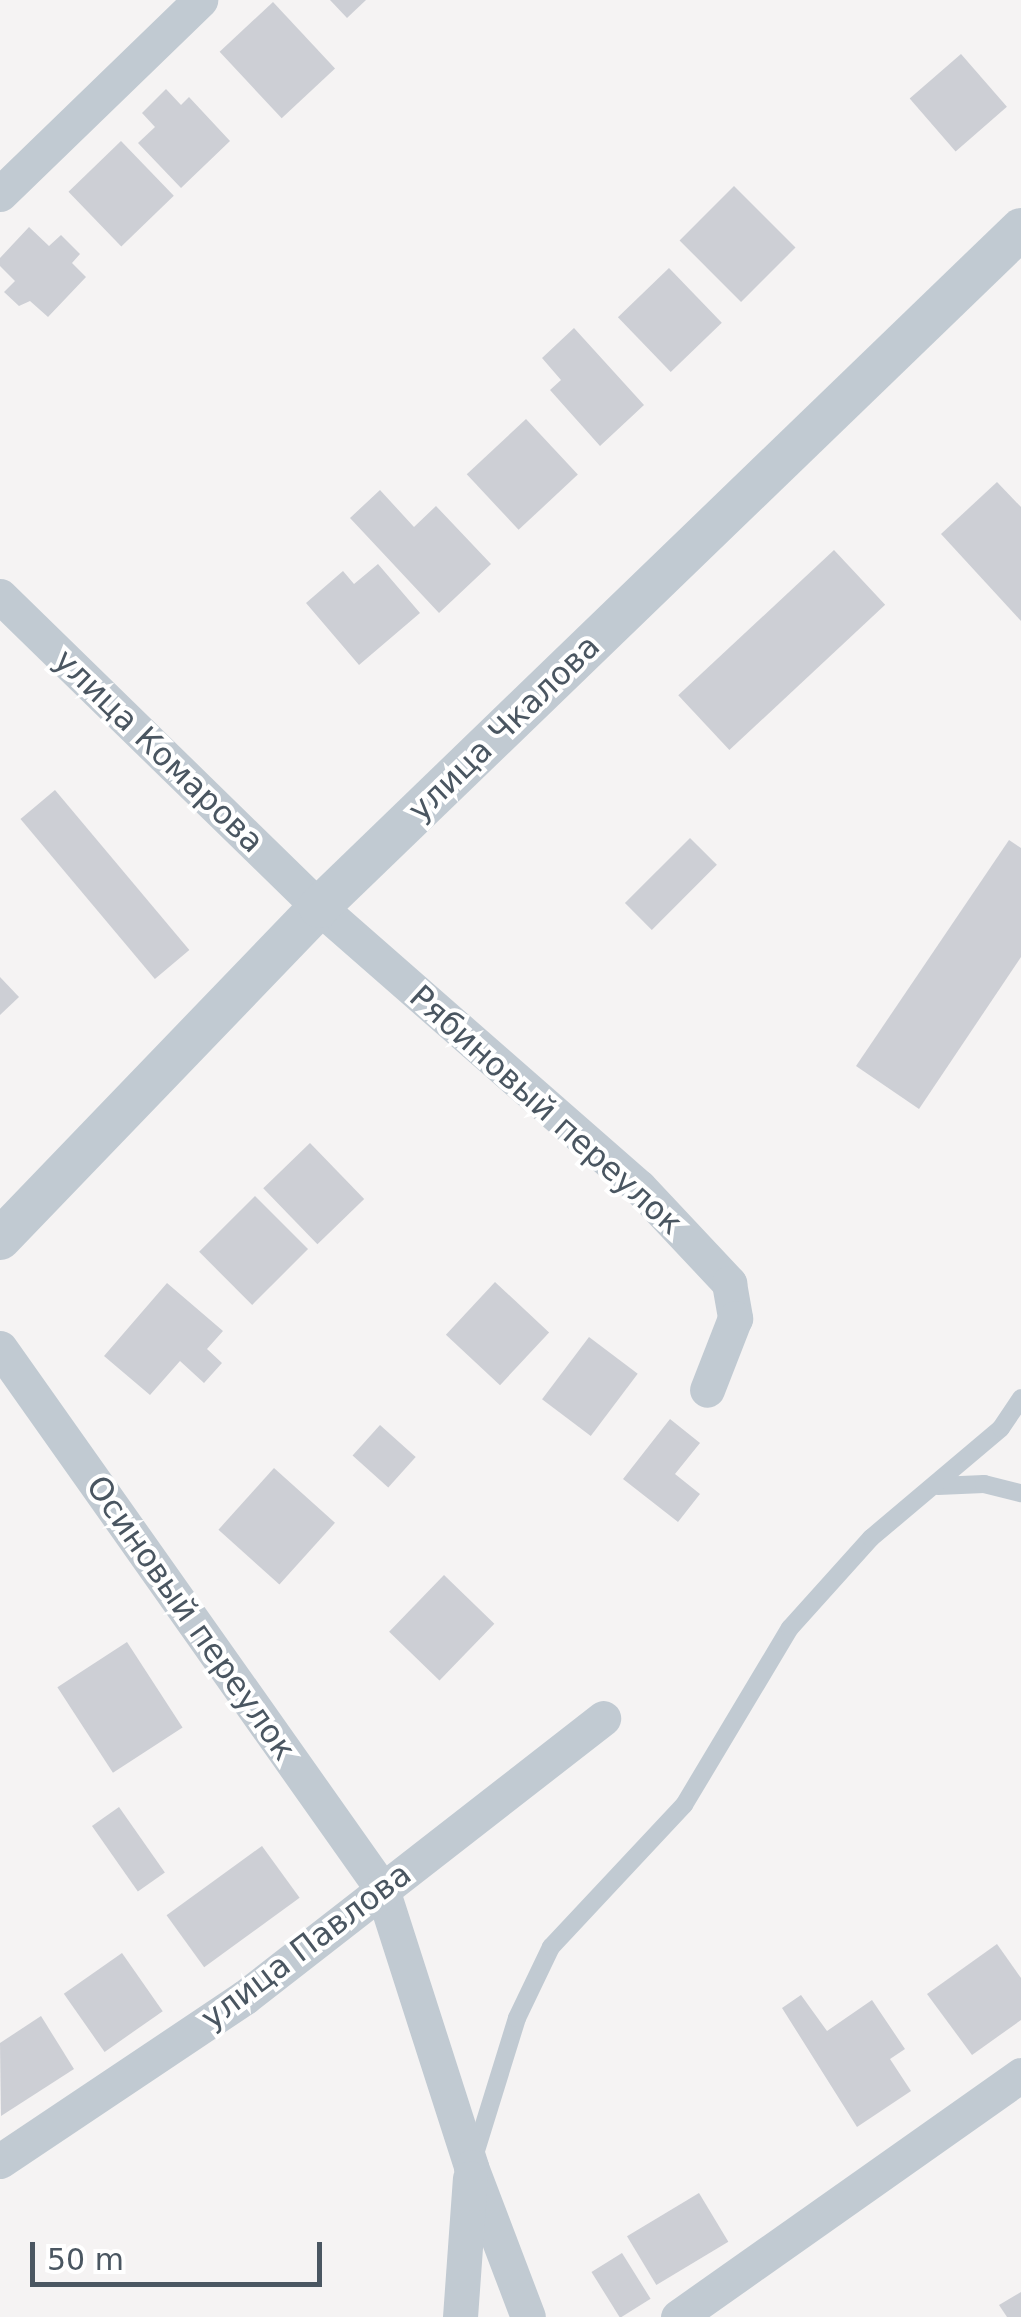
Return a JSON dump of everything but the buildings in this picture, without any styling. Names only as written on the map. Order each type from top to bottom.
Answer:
[{"type":"street","points":[[0,194],[200,0]]},
{"type":"street","name":"улица Чкалова","points":[[0,1239],[319,907],[1021,230]]},
{"type":"street","name":"улица Комарова","points":[[0,596],[319,907]]},
{"type":"street","name":"Рябиновый переулок","points":[[319,907],[639,1186],[730,1283],[735,1318],[707,1390]]},
{"type":"street","name":"Осиновый переулок","points":[[0,1348],[382,1890],[470,2167],[528,2317]]},
{"type":"street","name":"улица Павлова","points":[[0,2161],[245,1997],[603,1718]]},
{"type":"street","points":[[678,2317],[1021,2075]]},
{"type":"street","points":[[460,2317],[470,2167]]},
{"type":"lane","points":[[470,2167],[517,2018],[550,1948],[684,1805],[790,1628],[872,1538],[938,1486],[1001,1428],[1021,1398]]},
{"type":"lane","points":[[938,1486],[984,1484],[1021,1494]]}]
